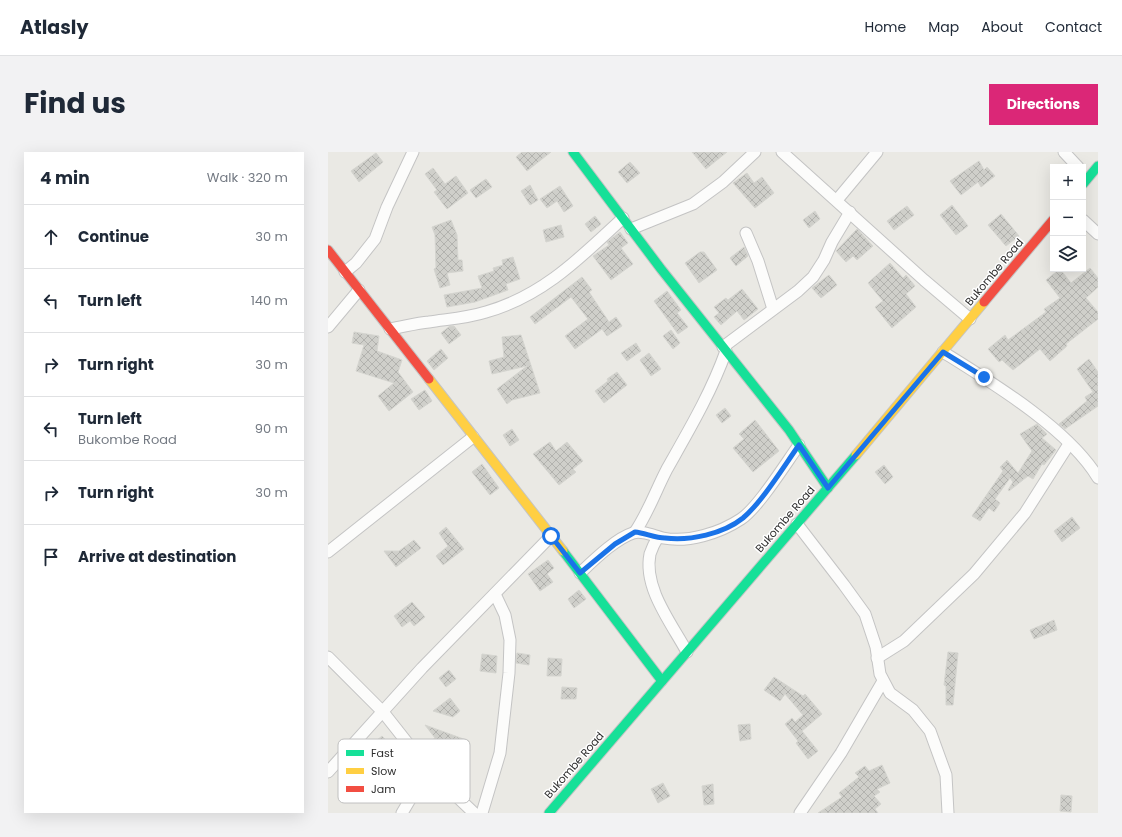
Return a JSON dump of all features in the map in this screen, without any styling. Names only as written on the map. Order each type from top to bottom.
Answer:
[{"type":"street","points":[[345,272],[356,263],[374,239],[387,207],[413,152]]},
{"type":"street","points":[[573,152],[799,445],[828,488]]},
{"type":"street","points":[[631,229],[694,204],[723,182],[755,152]]},
{"type":"street","points":[[782,152],[924,280],[970,319]]},
{"type":"street","points":[[837,200],[877,152]]},
{"type":"street","points":[[1064,152],[1075,164]]},
{"type":"street","points":[[1086,177],[1098,166]]},
{"type":"street","points":[[580,573],[625,536],[635,532],[642,522],[668,468],[704,404],[725,349],[813,277],[850,212]]},
{"type":"street","points":[[390,329],[429,322],[453,320],[486,313],[507,305],[549,284],[623,218]]},
{"type":"street","points":[[1086,223],[1098,234]]},
{"type":"street","name":"Bukombe Road","points":[[549,813],[828,488],[1050,224]]},
{"type":"street","points":[[746,233],[758,261],[773,309]]},
{"type":"street","points":[[328,250],[580,573],[662,682]]},
{"type":"street","points":[[328,327],[359,290]]},
{"type":"street","points":[[943,352],[984,377],[1043,421],[1092,467],[1098,478]]},
{"type":"street","points":[[328,552],[473,437]]},
{"type":"street","points":[[877,658],[904,641],[974,574],[1025,513],[1069,444]]},
{"type":"street","points":[[635,532],[658,537],[684,538],[708,534],[728,526],[743,518],[753,507],[799,445]]},
{"type":"street","points":[[797,524],[865,614],[876,647],[880,674],[890,693],[913,710],[930,731],[946,775],[948,813]]},
{"type":"street","points":[[358,739],[422,668],[551,536]]},
{"type":"street","points":[[658,537],[650,554],[650,574],[655,591],[687,652]]},
{"type":"street","points":[[482,813],[500,753],[509,673],[510,640],[505,615],[495,594]]},
{"type":"street","points":[[328,657],[383,712],[404,739]]},
{"type":"street","points":[[800,813],[841,753],[884,681]]},
{"type":"street","points":[[328,772],[338,761]]},
{"type":"street","points":[[402,813],[408,803]]},
{"type":"street","points":[[464,803],[474,813]]},
{"type":"building","points":[[522,152],[551,152],[527,171],[516,157]]},
{"type":"building","points":[[692,152],[727,152],[706,169]]},
{"type":"building","points":[[376,153],[383,162],[359,182],[351,171]]},
{"type":"building","points":[[979,161],[984,170],[987,167],[995,176],[981,187],[978,182],[961,195],[950,181]]},
{"type":"building","points":[[630,162],[640,173],[627,183],[618,172]]},
{"type":"building","points":[[433,168],[445,184],[456,176],[468,193],[447,209],[434,192],[437,190],[425,174]]},
{"type":"building","points":[[747,173],[754,183],[762,177],[774,193],[755,208],[733,183]]},
{"type":"building","points":[[486,179],[492,187],[476,198],[470,190]]},
{"type":"building","points":[[530,185],[538,200],[530,205],[521,191]]},
{"type":"building","points":[[560,186],[573,206],[564,212],[557,201],[547,208],[540,199]]},
{"type":"building","points":[[952,205],[968,226],[956,235],[940,215]]},
{"type":"building","points":[[907,206],[914,215],[894,230],[887,221]]},
{"type":"building","points":[[815,211],[820,219],[809,228],[803,220]]},
{"type":"building","points":[[1001,214],[1019,236],[1006,246],[988,225]]},
{"type":"building","points":[[595,216],[601,224],[591,232],[585,224]]},
{"type":"building","points":[[451,220],[457,235],[458,260],[462,260],[463,271],[447,273],[450,285],[440,288],[434,269],[436,268],[435,235],[432,227]]},
{"type":"building","points":[[561,225],[564,237],[546,242],[543,230]]},
{"type":"building","points":[[857,229],[873,246],[857,260],[853,256],[846,262],[836,251]]},
{"type":"building","points":[[620,232],[628,243],[621,248],[633,264],[611,280],[593,256],[609,245],[607,242]]},
{"type":"building","points":[[744,247],[748,256],[736,266],[730,258]]},
{"type":"building","points":[[700,252],[704,252],[717,270],[699,283],[685,263]]},
{"type":"building","points":[[513,257],[520,279],[506,284],[508,290],[475,302],[447,307],[444,295],[482,288],[478,276],[494,271],[493,268],[503,265],[502,260]]},
{"type":"building","points":[[890,263],[903,278],[906,275],[915,286],[906,294],[916,307],[892,328],[875,307],[883,301],[868,283]]},
{"type":"building","points":[[1090,268],[1098,278],[1098,287],[1086,298],[1098,312],[1098,319],[1066,344],[1067,346],[1050,361],[1040,349],[1013,370],[1002,360],[999,362],[988,349],[1005,335],[1008,340],[1046,312],[1044,309],[1060,298],[1046,280],[1056,272],[1062,272],[1071,283]]},
{"type":"building","points":[[829,275],[837,285],[821,298],[812,288]]},
{"type":"building","points":[[582,277],[592,290],[589,292],[609,322],[616,317],[622,326],[607,336],[602,329],[575,349],[565,336],[588,319],[571,297],[535,324],[530,317]]},
{"type":"building","points":[[742,289],[758,309],[744,320],[737,311],[721,325],[714,317],[719,313],[714,307],[726,298],[728,300]]},
{"type":"building","points":[[667,291],[681,310],[677,313],[688,327],[678,334],[654,301]]},
{"type":"building","points":[[450,326],[454,326],[461,335],[449,344],[441,333]]},
{"type":"building","points":[[671,330],[680,343],[673,349],[663,336]]},
{"type":"building","points":[[354,332],[379,336],[377,351],[402,360],[398,372],[413,392],[389,411],[378,396],[394,383],[356,371],[364,345],[352,343]]},
{"type":"building","points":[[521,335],[540,393],[512,400],[507,404],[497,389],[527,366],[492,374],[489,361],[504,357],[502,337]]},
{"type":"building","points":[[636,343],[641,351],[627,361],[621,353]]},
{"type":"building","points":[[441,349],[448,358],[434,370],[427,361]]},
{"type":"building","points":[[649,353],[661,369],[651,376],[640,360]]},
{"type":"building","points":[[1089,359],[1098,372],[1098,406],[1065,429],[1059,424],[1087,401],[1085,397],[1093,392],[1077,369]]},
{"type":"building","points":[[617,372],[627,385],[604,403],[595,391],[608,381],[607,379]]},
{"type":"building","points":[[425,390],[432,401],[419,410],[411,399]]},
{"type":"building","points":[[725,408],[731,416],[722,423],[716,415]]},
{"type":"building","points":[[755,420],[779,451],[753,472],[733,448],[744,439],[739,434]]},
{"type":"building","points":[[1037,424],[1047,434],[1042,438],[1056,450],[1044,465],[1042,464],[1033,479],[1028,476],[1009,491],[1008,490],[1013,482],[1010,478],[995,499],[1000,503],[994,512],[989,508],[980,521],[972,516],[1003,471],[1000,467],[1007,460],[1018,473],[1032,451],[1020,434]]},
{"type":"building","points":[[512,429],[519,440],[510,446],[503,435]]},
{"type":"building","points":[[550,442],[556,451],[567,442],[583,461],[573,469],[576,472],[559,485],[533,454]]},
{"type":"building","points":[[482,464],[499,488],[490,495],[472,472]]},
{"type":"building","points":[[884,465],[893,477],[885,484],[875,472]]},
{"type":"building","points":[[1072,517],[1080,528],[1062,542],[1054,531]]},
{"type":"building","points":[[446,527],[464,549],[443,565],[436,556],[448,546],[439,533]]},
{"type":"building","points":[[414,540],[421,548],[396,567],[384,551],[399,551]]},
{"type":"building","points":[[548,560],[554,568],[547,574],[553,582],[540,591],[528,574]]},
{"type":"building","points":[[579,590],[586,599],[574,608],[568,599]]},
{"type":"building","points":[[412,602],[425,617],[414,626],[410,621],[402,627],[394,616]]},
{"type":"building","points":[[1054,620],[1057,630],[1034,639],[1030,630]]},
{"type":"building","points":[[948,652],[958,653],[953,705],[946,705],[946,686],[944,685]]},
{"type":"building","points":[[517,653],[530,655],[529,665],[516,663]]},
{"type":"building","points":[[482,654],[497,656],[496,673],[480,671]]},
{"type":"building","points":[[548,658],[562,659],[561,676],[547,676]]},
{"type":"building","points":[[449,670],[456,679],[446,687],[439,678]]},
{"type":"building","points":[[774,677],[803,696],[805,694],[822,714],[802,731],[818,751],[808,759],[796,743],[798,741],[785,724],[792,718],[795,722],[803,715],[785,694],[780,701],[764,690]]},
{"type":"building","points":[[562,687],[577,688],[576,699],[561,699]]},
{"type":"building","points":[[450,698],[460,711],[453,717],[433,711]]},
{"type":"building","points":[[750,724],[751,739],[740,741],[738,725]]},
{"type":"building","points":[[425,725],[464,739],[434,739],[435,738]]},
{"type":"building","points":[[882,765],[890,783],[877,789],[880,792],[874,796],[881,804],[875,809],[878,813],[818,813],[842,797],[839,793],[859,777],[855,773],[865,766],[869,771]]},
{"type":"building","points":[[663,783],[670,796],[658,803],[651,789]]},
{"type":"building","points":[[713,784],[714,804],[704,805],[702,786]]},
{"type":"building","points":[[1061,795],[1072,796],[1071,812],[1060,811]]},
{"type":"traffic: fast","points":[[573,152],[661,269],[789,430],[828,488]]},
{"type":"traffic: fast","points":[[1086,180],[1098,166]]},
{"type":"traffic: fast","points":[[549,813],[856,455]]},
{"type":"traffic: fast","points":[[563,551],[662,681]]},
{"type":"traffic: slow","points":[[856,455],[984,302]]},
{"type":"traffic: slow","points":[[429,379],[563,551]]},
{"type":"traffic: jam","points":[[984,302],[1050,224]]},
{"type":"traffic: jam","points":[[328,250],[429,379]]},
{"type":"route","points":[[551,536],[580,573],[625,536],[635,532],[664,538],[684,538],[708,534],[743,518],[753,507],[799,445],[828,488],[943,352],[984,377]]}]
